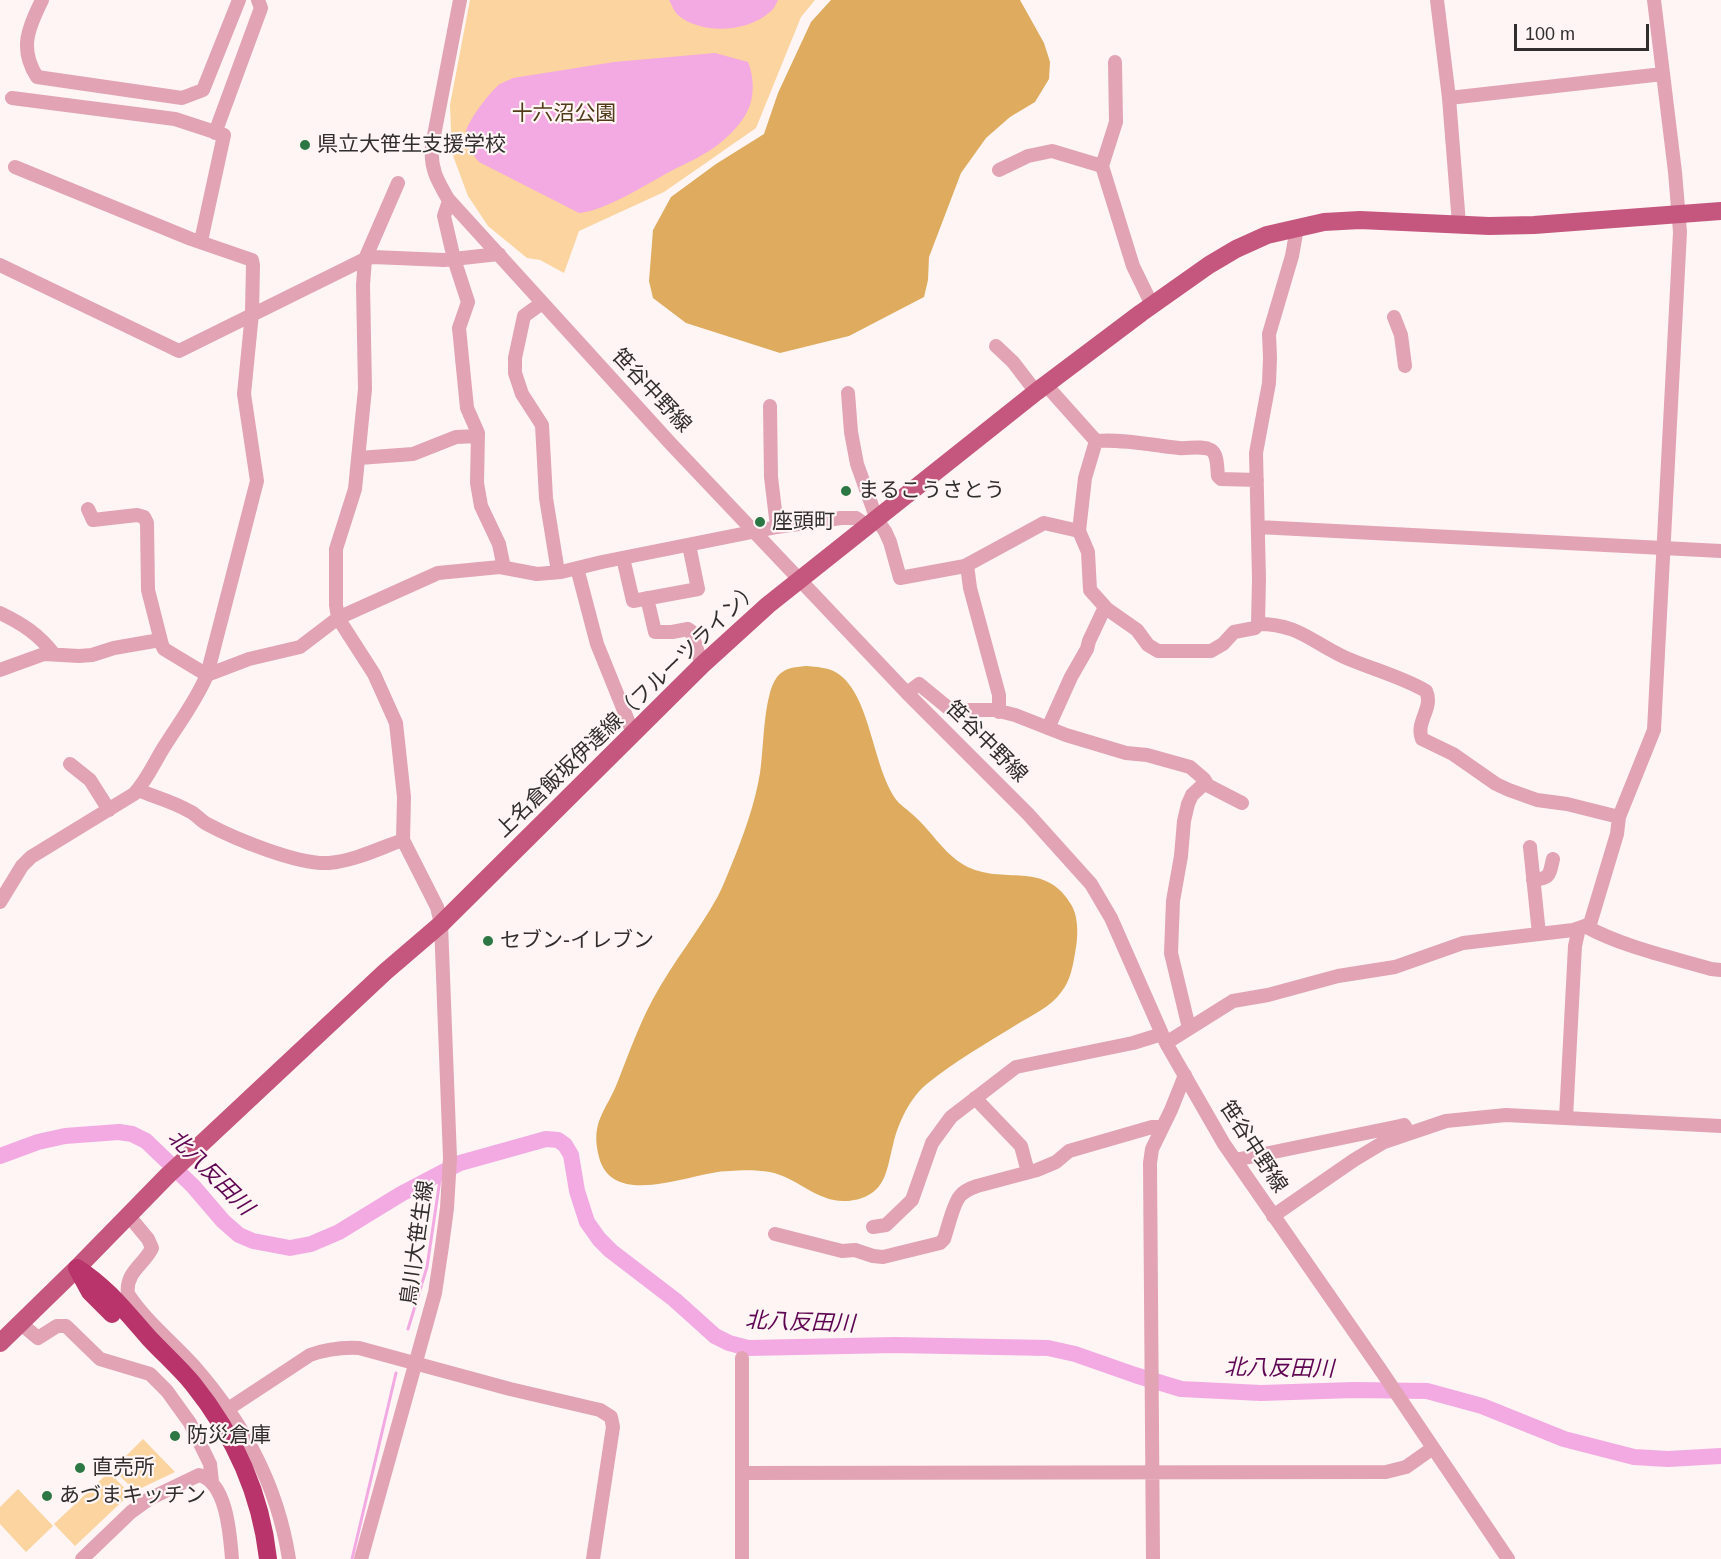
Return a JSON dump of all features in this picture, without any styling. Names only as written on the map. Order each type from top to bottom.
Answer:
[{"type":"highway","points":[[77,1268],[90,1292],[173,1377],[193,1402],[217,1439],[241,1490],[249,1516],[256,1559]]},
{"type":"highway","points":[[77,1268],[98,1281],[194,1385],[221,1423],[235,1448],[253,1491],[261,1516],[268,1559]]},
{"type":"main road","name":"上名倉飯坂伊達線（フルーツライン）","points":[[0,1343],[175,1168],[385,972],[441,924],[702,665],[799,580],[1041,388],[1209,265],[1236,249],[1267,235],[1324,222],[1343,220],[1534,225],[1721,211]]},
{"type":"street","points":[[42,0],[29,27],[27,49],[28,63],[38,77],[182,98],[203,90],[239,0]]},
{"type":"street","points":[[216,133],[261,8],[258,0]]},
{"type":"street","name":"笹谷中野線","points":[[460,0],[432,146],[431,162],[438,183],[449,201],[799,580],[907,693],[1028,814],[1091,884],[1111,918],[1164,1038],[1235,1160],[1403,1402],[1508,1559]]},
{"type":"street","points":[[1437,0],[1449,98],[1459,224]]},
{"type":"street","points":[[873,1227],[886,1225],[912,1200],[932,1143],[951,1117],[1016,1067],[1080,1052],[1164,1038],[1189,1028],[1233,1001],[1268,995],[1338,976],[1395,967],[1463,943],[1539,934],[1590,924],[1617,834],[1619,818],[1654,730],[1679,215],[1654,0]]},
{"type":"street","points":[[1115,62],[1116,122],[1102,166],[1132,266],[1152,306]]},
{"type":"street","points":[[1449,98],[1663,74]]},
{"type":"street","points":[[12,98],[175,119],[224,135],[201,241]]},
{"type":"street","points":[[999,170],[1028,156],[1052,151],[1102,166]]},
{"type":"street","points":[[0,903],[22,866],[31,857],[109,810],[144,784],[157,758],[199,693],[207,675],[257,481],[244,394],[252,314],[254,278],[252,260],[191,239],[15,167]]},
{"type":"street","points":[[138,790],[190,811],[205,823],[222,832],[271,851],[319,863],[350,859],[403,840],[404,797],[396,723],[374,674],[338,618],[336,605],[336,549],[355,489],[365,388],[363,285],[365,259],[398,183]]},
{"type":"street","points":[[449,201],[444,216],[454,259],[468,302],[459,328],[467,408],[478,436],[476,465],[481,506],[499,544],[504,568]]},
{"type":"street","points":[[1096,441],[1085,478],[1079,531],[1088,552],[1090,578],[1088,586],[1105,607],[1137,630],[1148,645],[1158,651],[1211,651],[1223,644],[1234,632],[1255,628],[1258,624],[1258,440],[1269,383],[1269,334],[1292,256],[1297,228]]},
{"type":"street","points":[[0,265],[179,351],[365,259],[373,257],[454,259],[499,254]]},
{"type":"street","points":[[542,303],[524,316],[515,358],[515,373],[522,394],[542,425],[546,498],[558,572]]},
{"type":"street","points":[[1394,317],[1401,335],[1405,366]]},
{"type":"street","points":[[996,346],[1096,441],[1161,444],[1211,450],[1215,455],[1218,476],[1221,479],[1257,480]]},
{"type":"street","points":[[848,393],[851,432],[872,523],[890,542],[900,578],[967,565],[1044,523],[1079,531]]},
{"type":"street","points":[[770,406],[771,477],[777,527]]},
{"type":"street","points":[[359,458],[413,454],[456,437],[478,436]]},
{"type":"street","points":[[88,509],[93,520],[136,515],[144,517],[147,523],[148,590],[160,640],[164,649],[207,675]]},
{"type":"street","points":[[207,675],[249,659],[300,647],[338,618],[438,573],[474,568],[504,568],[537,574],[558,572],[777,527],[841,518],[856,518],[872,523]]},
{"type":"street","points":[[1258,527],[1721,551]]},
{"type":"street","points":[[623,558],[633,601],[698,589],[689,545]]},
{"type":"street","points":[[967,565],[970,588],[999,695],[999,712]]},
{"type":"street","points":[[577,568],[597,644],[633,733]]},
{"type":"street","points":[[647,598],[655,632],[672,632],[688,628],[702,665]]},
{"type":"street","points":[[1048,728],[1105,607]]},
{"type":"street","points":[[0,613],[18,621],[41,638],[54,654]]},
{"type":"street","points":[[1258,624],[1293,628],[1344,657],[1396,676],[1426,691],[1429,701],[1420,730],[1422,739],[1453,754],[1497,784],[1537,800],[1568,804],[1619,818]]},
{"type":"street","points":[[0,670],[35,656],[92,655],[114,648],[160,640]]},
{"type":"street","points":[[907,693],[919,684],[953,710],[1015,715],[1113,749],[1147,755],[1190,767],[1207,785],[1242,803]]},
{"type":"street","points":[[70,764],[90,780],[109,810]]},
{"type":"street","points":[[1189,1028],[1171,953],[1173,901],[1188,804],[1191,795],[1206,782]]},
{"type":"street","name":"鳥川大笹生線","points":[[361,1559],[435,1293],[447,1208],[449,1176],[441,924],[437,907],[403,840]]},
{"type":"street","points":[[1530,847],[1539,934]]},
{"type":"street","points":[[1533,880],[1545,879],[1549,876],[1553,859]]},
{"type":"street","points":[[1582,927],[1642,949],[1721,970]]},
{"type":"street","points":[[1566,1118],[1575,946],[1582,927]]},
{"type":"street","points":[[1153,1559],[1150,1162],[1152,1149],[1185,1075]]},
{"type":"street","points":[[975,1098],[1021,1146],[1028,1172]]},
{"type":"street","points":[[1273,1216],[1354,1160],[1384,1143],[1446,1122],[1493,1115],[1721,1126]]},
{"type":"street","points":[[1235,1160],[1404,1125],[1409,1133]]},
{"type":"street","points":[[775,1234],[842,1251],[855,1250],[884,1257],[898,1255],[940,1243],[944,1239],[956,1201],[960,1195],[977,1186],[1056,1162],[1069,1151],[1152,1127],[1162,1127]]},
{"type":"street","points":[[128,1215],[148,1239],[152,1248],[131,1274],[127,1283],[128,1294],[194,1366],[244,1433],[271,1485],[279,1510],[289,1559]]},
{"type":"street","points":[[20,1323],[38,1338],[57,1326],[66,1326],[100,1359],[150,1374],[167,1391],[190,1423],[210,1464],[212,1482]]},
{"type":"street","points":[[228,1409],[310,1355],[325,1349],[342,1347],[359,1348],[600,1410],[611,1417],[613,1427],[592,1559]]},
{"type":"street","points":[[742,1358],[742,1559]]},
{"type":"street","points":[[743,1473],[1386,1472],[1406,1467],[1433,1448]]},
{"type":"street","points":[[82,1559],[131,1512],[150,1498],[199,1475],[207,1477],[212,1482],[223,1502],[231,1539],[232,1559]]},
{"type":"green space","name":"十六沼公園","points":[[470,0],[815,0],[801,17],[756,128],[664,192],[579,231],[564,273],[540,260],[527,258],[488,226],[468,196],[452,153],[450,105]]},
{"type":"green space","points":[[143,1439],[175,1472],[135,1491],[113,1469]]},
{"type":"green space","points":[[109,1472],[130,1494],[75,1546],[54,1524]]},
{"type":"green space","points":[[18,1489],[53,1526],[26,1552],[0,1524],[0,1507]]},
{"type":"shaded area","points":[[669,0],[778,0],[771,11],[761,19],[750,24],[725,29],[700,26],[689,22],[677,14]]},
{"type":"shaded area","points":[[831,0],[1020,0],[1044,43],[1050,62],[1049,79],[1035,102],[1010,117],[986,138],[961,173],[929,257],[928,280],[924,297],[849,336],[780,353],[686,323],[653,298],[649,281],[653,230],[671,197],[716,164],[764,134],[778,93],[811,22]]},
{"type":"shaded area","points":[[715,53],[748,62],[752,74],[752,94],[750,106],[740,122],[727,137],[707,152],[601,207],[579,213],[479,162],[467,144],[467,127],[475,114],[496,87],[513,78],[614,62]]},
{"type":"shaded area","points":[[806,666],[833,671],[849,684],[858,698],[890,789],[899,803],[919,820],[956,860],[979,871],[1036,878],[1049,882],[1061,891],[1072,906],[1077,923],[1076,947],[1069,978],[1058,997],[1047,1006],[960,1060],[922,1089],[910,1103],[902,1119],[885,1176],[877,1189],[862,1198],[848,1201],[824,1197],[782,1176],[760,1171],[740,1170],[714,1173],[656,1184],[637,1185],[620,1182],[607,1173],[599,1157],[596,1134],[598,1125],[648,1009],[668,973],[718,896],[735,855],[758,785],[772,686],[777,677],[786,670]]},
{"type":"waterway","name":"北八反田川","points":[[0,1156],[38,1142],[65,1136],[119,1132],[132,1134],[146,1141],[239,1235],[253,1241],[290,1248],[311,1244],[339,1232],[401,1194],[460,1163],[546,1139],[558,1140],[565,1145],[571,1155],[577,1191],[587,1222],[599,1239],[611,1251],[675,1300],[715,1336],[729,1343],[748,1348],[895,1345],[1048,1348],[1075,1354],[1181,1389],[1261,1393],[1354,1390],[1427,1391],[1482,1406],[1564,1439],[1634,1457],[1668,1459],[1721,1456]]},
{"type":"waterway","points":[[408,1329],[427,1267],[441,1173]]},
{"type":"waterway","points":[[352,1559],[396,1373]]},
{"type":"place","name":"県立大笹生支援学校","points":[[305,145]]},
{"type":"place","name":"まるこうさとう","points":[[846,491]]},
{"type":"place","name":"座頭町","points":[[760,522]]},
{"type":"place","name":"セブン-イレブン","points":[[488,941]]},
{"type":"place","name":"防災倉庫","points":[[175,1436]]},
{"type":"place","name":"直売所","points":[[80,1468]]},
{"type":"place","name":"あづまキッチン","points":[[47,1496]]}]
